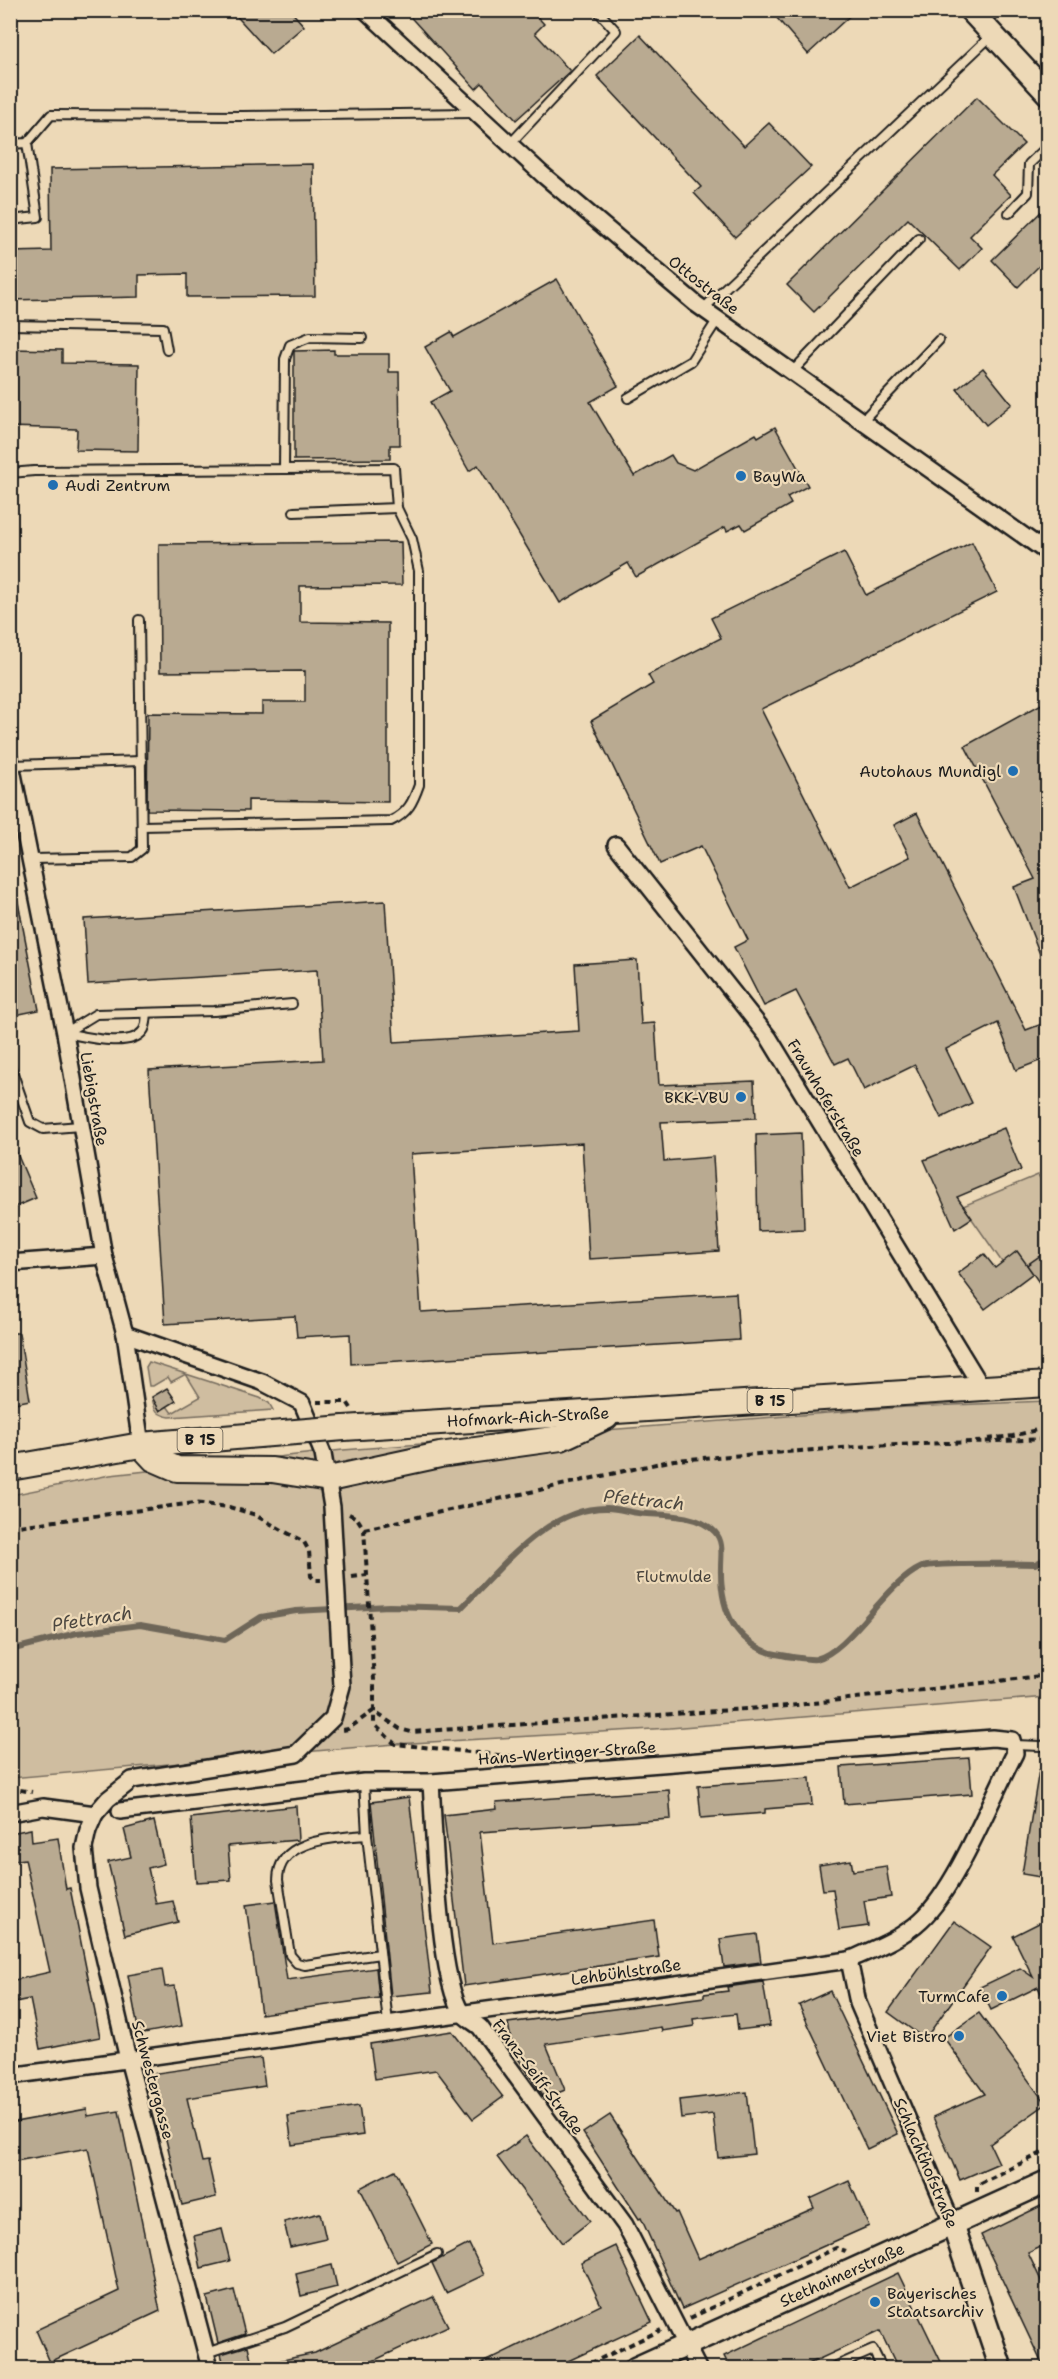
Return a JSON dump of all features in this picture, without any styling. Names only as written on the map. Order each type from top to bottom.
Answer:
[{"type":"main road","name":"Hofmark-Aich-Straße","points":[[10,1468],[141,1445],[344,1428],[616,1412],[981,1386],[1047,1384]]},
{"type":"main road","points":[[141,1445],[154,1459],[177,1469],[272,1470],[329,1479],[440,1455],[561,1438],[616,1412]]},
{"type":"street","name":"Ottostraße","points":[[365,10],[510,144],[703,309],[1047,553]]},
{"type":"street","points":[[970,10],[1047,94]]},
{"type":"street","name":"Liebigstraße","points":[[11,762],[32,859],[105,1256],[125,1334],[141,1445]]},
{"type":"street","name":"Fraunhoferstraße","points":[[616,845],[769,1038],[981,1386]]},
{"type":"street","points":[[10,1263],[105,1256]]},
{"type":"street","points":[[10,1813],[43,1807],[95,1814],[108,1799],[132,1780],[296,1754],[333,1718],[342,1686],[329,1479],[323,1454],[303,1402],[262,1382],[125,1334]]},
{"type":"street","name":"Hans-Wertinger-Straße","points":[[120,1811],[364,1782],[431,1782],[993,1738],[1012,1740],[1015,1745]]},
{"type":"street","name":"Lehbühlstraße","points":[[10,2076],[849,1960],[885,1944],[921,1920],[938,1901],[952,1880],[1015,1753],[1015,1745]]},
{"type":"street","name":"Franz-Seiff-Straße","points":[[431,1782],[438,1884],[450,1982],[462,2013],[480,2027],[625,2225],[698,2368]]},
{"type":"street","name":"Schwestergasse","points":[[95,1814],[84,1848],[88,1887],[128,2059],[210,2368]]},
{"type":"street","name":"Schlachthofstraße","points":[[849,1960],[858,2003],[953,2225],[1001,2368]]},
{"type":"street","name":"Stethaimerstraße","points":[[636,2368],[1047,2181]]},
{"type":"lane","points":[[510,144],[616,31],[597,10]]},
{"type":"lane","points":[[703,309],[993,34]]},
{"type":"lane","points":[[10,144],[27,143],[51,115],[476,113]]},
{"type":"lane","points":[[10,220],[38,217],[27,143]]},
{"type":"lane","points":[[1010,213],[1028,193],[1029,164],[1047,146]]},
{"type":"lane","points":[[792,372],[919,239]]},
{"type":"lane","points":[[628,398],[691,361],[718,320]]},
{"type":"lane","points":[[10,324],[163,328],[167,350]]},
{"type":"lane","points":[[284,469],[285,359],[290,345],[310,337],[362,338]]},
{"type":"lane","points":[[861,422],[939,340]]},
{"type":"lane","points":[[10,474],[34,471],[394,468],[397,508],[412,539],[419,571],[419,785],[404,815],[391,821],[142,826]]},
{"type":"lane","points":[[294,512],[397,508]]},
{"type":"lane","points":[[32,859],[132,858],[142,849],[140,620]]},
{"type":"lane","points":[[11,762],[142,761]]},
{"type":"lane","points":[[65,1033],[96,1014],[292,1004]]},
{"type":"lane","points":[[65,1033],[113,1041],[138,1036],[145,1029],[147,1013]]},
{"type":"lane","points":[[10,1065],[30,1122],[43,1129],[80,1126]]},
{"type":"lane","points":[[1015,1745],[1041,1746],[1047,1744]]},
{"type":"lane","points":[[364,1782],[366,1835],[388,2023]]},
{"type":"lane","points":[[366,1835],[326,1839],[295,1850],[282,1861],[278,1881],[290,1954],[297,1963],[305,1965],[380,1954]]},
{"type":"lane","points":[[206,2353],[285,2328],[437,2254]]},
{"type":"lane","points":[[832,2368],[873,2350],[882,2368]]},
{"type":"path","points":[[961,1443],[1014,1436],[1047,1427]]},
{"type":"path","points":[[521,1758],[395,1743],[374,1724],[371,1628],[364,1529],[674,1460],[1047,1439]]},
{"type":"path","points":[[10,1527],[194,1503],[229,1507],[253,1514],[304,1542],[309,1551],[311,1576],[315,1580]]},
{"type":"path","points":[[373,1711],[400,1729],[411,1732],[789,1706],[1047,1675]]},
{"type":"path","points":[[977,2214],[977,2185],[1047,2151]]},
{"type":"path","points":[[581,2368],[836,2248],[872,2261]]},
{"type":"green space","points":[[1038,1175],[1047,1188],[1047,1251],[1027,1265],[1002,1262],[963,1206]]},
{"type":"green space","points":[[149,1362],[186,1374],[171,1382],[168,1377],[149,1386],[146,1367]]},
{"type":"green space","points":[[186,1374],[260,1398],[269,1403],[273,1410],[170,1417],[162,1415],[155,1409],[152,1397],[160,1411],[167,1406],[172,1413],[200,1397]]},
{"type":"green space","name":"Flutmulde","points":[[1047,1401],[1047,1697],[670,1728],[395,1744],[11,1778],[11,1495],[110,1475],[343,1450],[906,1407]]},
{"type":"building","points":[[231,10],[290,10],[304,26],[271,54]]},
{"type":"building","points":[[404,10],[531,10],[544,24],[535,33],[570,71],[516,120],[482,83],[476,89]]},
{"type":"building","points":[[770,10],[856,10],[808,54]]},
{"type":"building","points":[[640,35],[744,146],[769,123],[811,167],[735,237],[694,193],[701,187],[597,76]]},
{"type":"building","points":[[977,97],[1024,144],[992,175],[1011,195],[970,236],[982,248],[960,270],[908,219],[814,312],[787,285]]},
{"type":"building","points":[[313,164],[315,296],[187,297],[187,274],[139,275],[139,297],[10,300],[10,252],[51,251],[50,169]]},
{"type":"building","points":[[1047,206],[1047,258],[1018,287],[992,260]]},
{"type":"building","points":[[557,279],[618,386],[590,402],[634,476],[671,455],[676,463],[693,470],[756,434],[758,437],[775,427],[808,486],[787,497],[791,504],[745,530],[741,524],[727,531],[725,527],[636,577],[628,563],[560,603],[478,465],[469,471],[430,402],[450,391],[425,347],[451,332],[454,337]]},
{"type":"building","points":[[10,349],[62,350],[62,363],[139,364],[138,451],[76,450],[77,429],[10,427]]},
{"type":"building","points":[[334,350],[334,354],[389,354],[389,372],[399,372],[400,445],[390,445],[390,459],[294,460],[294,351]]},
{"type":"building","points":[[983,368],[1012,404],[986,425],[957,389]]},
{"type":"building","points":[[401,542],[402,585],[300,586],[300,622],[388,623],[388,802],[248,800],[248,811],[147,810],[148,713],[262,714],[262,702],[305,702],[305,671],[160,672],[159,544]]},
{"type":"building","points":[[972,542],[997,592],[761,709],[850,887],[910,857],[894,825],[917,813],[1026,1030],[1047,1022],[1047,1058],[1016,1070],[998,1023],[946,1049],[972,1103],[941,1118],[915,1065],[864,1090],[848,1058],[835,1064],[796,991],[764,1006],[734,947],[748,940],[701,846],[660,864],[591,721],[653,684],[648,675],[721,638],[711,618],[844,552],[866,595]]},
{"type":"building","name":"Autohaus Mundigl","points":[[1047,701],[1046,970],[1014,887],[1035,879],[965,746]]},
{"type":"building","points":[[385,901],[394,1042],[579,1031],[575,964],[637,960],[641,1024],[655,1023],[659,1085],[754,1081],[756,1118],[661,1122],[664,1161],[713,1157],[719,1251],[589,1259],[582,1143],[411,1154],[421,1312],[736,1293],[739,1340],[351,1364],[350,1334],[297,1337],[295,1316],[165,1324],[149,1070],[323,1060],[317,970],[88,984],[84,919]]},
{"type":"building","points":[[18,902],[39,1010],[10,1016],[10,903]]},
{"type":"building","points":[[1004,1128],[1021,1170],[957,1197],[972,1218],[955,1229],[924,1160]]},
{"type":"building","points":[[801,1133],[804,1229],[758,1231],[756,1135]]},
{"type":"building","points":[[10,1137],[36,1198],[10,1209]]},
{"type":"building","points":[[1017,1251],[1033,1273],[985,1309],[958,1273],[984,1254],[995,1268]]},
{"type":"building","points":[[1047,1251],[1047,1294],[1027,1265]]},
{"type":"building","points":[[10,1333],[19,1333],[30,1400],[10,1404]]},
{"type":"building","points":[[167,1388],[176,1401],[160,1411],[152,1397]]},
{"type":"building","points":[[969,1758],[972,1794],[844,1804],[841,1767]]},
{"type":"building","points":[[1039,1770],[1047,1770],[1047,1878],[1022,1874]]},
{"type":"building","points":[[810,1778],[812,1805],[765,1809],[765,1813],[701,1818],[698,1786]]},
{"type":"building","points":[[669,1790],[671,1819],[480,1832],[493,1943],[654,1920],[659,1957],[464,1986],[444,1815],[497,1809],[496,1802]]},
{"type":"building","points":[[409,1797],[432,1992],[391,1996],[371,1802]]},
{"type":"building","points":[[296,1806],[298,1840],[228,1846],[231,1880],[196,1882],[191,1818]]},
{"type":"building","points":[[154,1821],[164,1864],[148,1868],[156,1904],[173,1901],[178,1922],[125,1935],[108,1862],[131,1857],[124,1829]]},
{"type":"building","points":[[31,1829],[32,1842],[58,1838],[66,1889],[70,1888],[100,2037],[40,2049],[30,1999],[10,2003],[10,1981],[50,1972],[25,1859],[10,1861],[10,1833]]},
{"type":"building","points":[[851,1860],[853,1871],[886,1866],[891,1897],[864,1901],[868,1926],[839,1930],[833,1889],[823,1890],[819,1865]]},
{"type":"building","points":[[275,1901],[287,1980],[376,1968],[379,1998],[261,2014],[246,1905]]},
{"type":"building","points":[[1047,1919],[1047,2006],[1038,1987],[991,2010],[980,1987],[1020,1968],[1033,1977],[1013,1936]]},
{"type":"building","points":[[954,1921],[991,1947],[925,2039],[888,2012]]},
{"type":"building","points":[[757,1934],[761,1962],[724,1967],[720,1939]]},
{"type":"building","points":[[162,1969],[165,1987],[175,1986],[182,2026],[139,2034],[128,1975]]},
{"type":"building","points":[[763,1982],[770,2026],[738,2030],[736,2014],[693,2019],[694,2026],[662,2031],[661,2027],[546,2044],[565,2090],[545,2098],[513,2051],[508,2023],[704,1997],[704,1994],[728,1991],[727,1987]]},
{"type":"building","points":[[830,1991],[898,2134],[867,2149],[799,2005]]},
{"type":"building","points":[[979,2013],[1046,2104],[990,2144],[999,2163],[960,2180],[933,2117],[985,2094],[944,2038]]},
{"type":"building","points":[[452,2031],[503,2097],[473,2119],[436,2070],[375,2079],[370,2044]]},
{"type":"building","points":[[261,2058],[265,2086],[187,2098],[202,2162],[208,2161],[216,2197],[182,2205],[150,2074]]},
{"type":"building","points":[[747,2092],[754,2154],[718,2158],[713,2114],[681,2118],[679,2100]]},
{"type":"building","points":[[359,2106],[363,2135],[292,2145],[288,2116]]},
{"type":"building","points":[[87,2109],[88,2116],[119,2111],[160,2311],[50,2362],[36,2330],[119,2291],[88,2148],[10,2162],[10,2123]]},
{"type":"building","points":[[610,2115],[675,2213],[677,2212],[698,2259],[814,2208],[810,2199],[849,2181],[869,2226],[682,2309],[641,2218],[639,2219],[583,2133]]},
{"type":"building","points":[[526,2136],[590,2221],[562,2243],[497,2157]]},
{"type":"building","points":[[395,2170],[432,2244],[397,2262],[360,2188]]},
{"type":"building","points":[[1047,2203],[1047,2244],[1028,2253],[1047,2293],[1047,2368],[1044,2368],[981,2235]]},
{"type":"building","points":[[320,2213],[326,2239],[290,2247],[284,2222]]},
{"type":"building","points":[[222,2229],[230,2261],[201,2268],[194,2236]]},
{"type":"building","points":[[469,2244],[484,2275],[446,2293],[432,2263]]},
{"type":"building","points":[[616,2246],[652,2322],[553,2368],[472,2368],[601,2305],[581,2263]]},
{"type":"building","points":[[332,2265],[337,2287],[301,2296],[296,2274]]},
{"type":"building","name":"Bayerisches Staatsarchiv","points":[[898,2273],[944,2368],[898,2368],[880,2331],[800,2368],[730,2368],[724,2356]]},
{"type":"building","points":[[234,2290],[245,2334],[218,2343],[207,2297]]},
{"type":"building","points":[[433,2297],[448,2326],[358,2368],[273,2368],[273,2362],[315,2353]]},
{"type":"building","points":[[248,2346],[253,2368],[225,2368],[221,2354]]},
{"type":"waterway","name":"Pfettrach","points":[[10,1650],[77,1633],[140,1625],[225,1640],[261,1617],[296,1611],[389,1606],[461,1608],[508,1559],[544,1529],[585,1510],[607,1508],[642,1514],[683,1517],[708,1526],[720,1540],[723,1595],[731,1620],[738,1630],[747,1640],[771,1653],[801,1658],[816,1659],[842,1644],[894,1587],[922,1567],[958,1564],[1035,1564],[1048,1558]]},
{"type":"place","name":"BayWa","points":[[741,476]]},
{"type":"place","name":"Audi Zentrum","points":[[53,485]]},
{"type":"place","name":"Autohaus Mundigl","points":[[1013,771]]},
{"type":"place","name":"BKK-VBU","points":[[741,1097]]},
{"type":"place","name":"TurmCafe","points":[[1002,1996]]},
{"type":"place","name":"Viet Bistro","points":[[959,2036]]},
{"type":"place","name":"Bayerisches Staatsarchiv","points":[[875,2302]]}]
